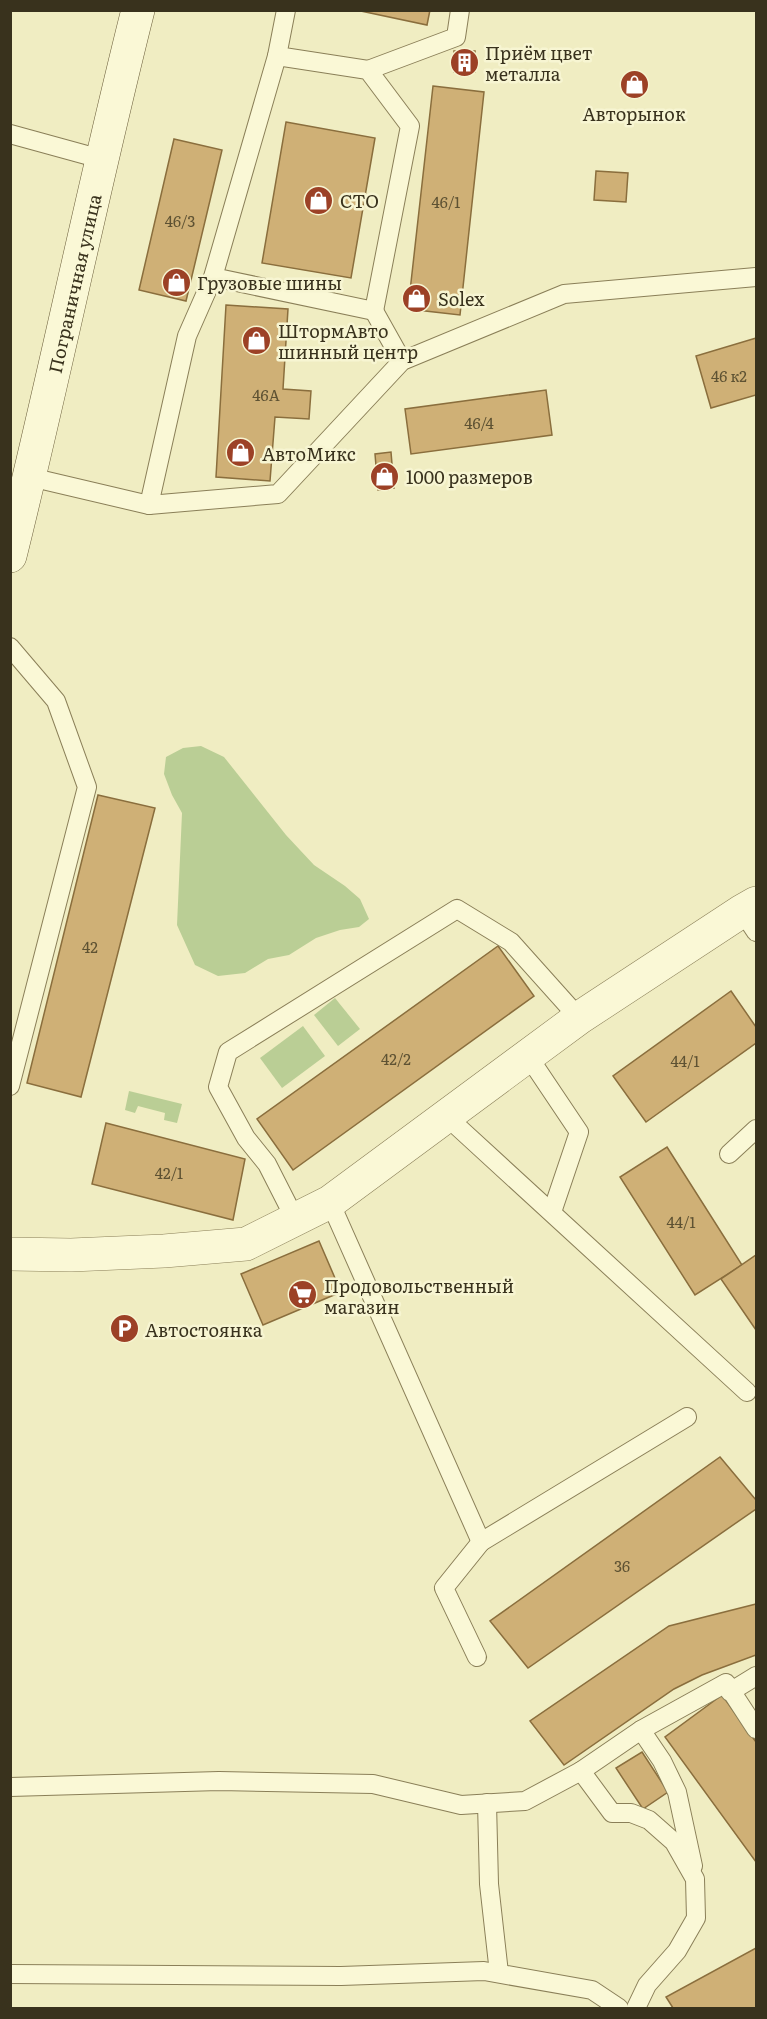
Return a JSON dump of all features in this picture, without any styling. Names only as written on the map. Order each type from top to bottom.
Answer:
[{"type":"street","name":"Пограничная улица","points":[[10,556],[30,477],[101,159],[138,10]]},
{"type":"street","points":[[10,1254],[71,1255],[164,1251],[246,1244],[330,1202],[579,1018],[752,915]]},
{"type":"lane","points":[[149,505],[188,336],[213,277],[277,56],[286,10]]},
{"type":"lane","points":[[277,56],[368,70],[456,38],[460,10]]},
{"type":"lane","points":[[368,70],[410,126],[374,311],[402,361]]},
{"type":"lane","points":[[10,134],[101,159]]},
{"type":"lane","points":[[213,277],[374,311]]},
{"type":"lane","points":[[30,477],[149,505],[278,494],[402,361],[564,294],[756,277]]},
{"type":"lane","points":[[10,647],[56,701],[87,787],[10,1086]]},
{"type":"lane","points":[[295,1219],[267,1164],[246,1138],[218,1087],[228,1052],[456,909],[511,942],[579,1018]]},
{"type":"lane","points":[[528,1056],[579,1132],[552,1212]]},
{"type":"lane","points":[[446,1116],[747,1392]]},
{"type":"lane","points":[[729,1154],[756,1129]]},
{"type":"lane","points":[[330,1202],[481,1542]]},
{"type":"lane","points":[[477,1657],[444,1588],[481,1542],[687,1417]]},
{"type":"lane","points":[[730,1692],[756,1676]]},
{"type":"lane","points":[[10,1787],[219,1780],[373,1784],[460,1805],[487,1803],[525,1800],[581,1771],[641,1730],[726,1683],[756,1729]]},
{"type":"lane","points":[[636,2008],[647,1985],[677,1951],[696,1918],[695,1879],[687,1831],[676,1792],[662,1761],[641,1730]]},
{"type":"lane","points":[[581,1771],[612,1813],[631,1813],[649,1820],[674,1842],[695,1879]]},
{"type":"lane","points":[[487,1803],[489,1884],[499,1973]]},
{"type":"lane","points":[[10,1974],[340,1976],[484,1971],[592,1990],[619,2008]]},
{"type":"green space","points":[[201,746],[224,757],[286,835],[314,865],[360,899],[369,919],[359,927],[340,930],[316,938],[289,955],[268,959],[245,973],[218,976],[195,965],[177,925],[182,813],[164,774],[166,757],[183,748]]},
{"type":"green space","points":[[335,998],[360,1029],[338,1046],[314,1015]]},
{"type":"green space","points":[[303,1026],[325,1056],[282,1088],[260,1058]]},
{"type":"green space","points":[[129,1091],[182,1104],[177,1123],[164,1120],[165,1113],[138,1106],[135,1113],[125,1110]]},
{"type":"building","points":[[356,10],[430,10],[427,25]]},
{"type":"building","name":"Приём цвет металла","points":[[454,51],[475,51],[475,72],[454,72]]},
{"type":"building","points":[[433,86],[484,92],[460,315],[408,309]]},
{"type":"building","name":"СТО","points":[[286,122],[375,138],[351,278],[262,263]]},
{"type":"building","points":[[174,139],[222,150],[186,301],[139,290]]},
{"type":"building","points":[[596,171],[628,173],[626,202],[594,200]]},
{"type":"building","points":[[226,305],[288,309],[283,389],[311,391],[309,419],[275,417],[270,481],[216,477]]},
{"type":"building","points":[[756,338],[756,395],[711,408],[696,356]]},
{"type":"building","points":[[546,390],[552,435],[411,454],[405,409]]},
{"type":"building","name":"1000 размеров","points":[[391,452],[394,488],[378,490],[375,454]]},
{"type":"building","points":[[98,795],[155,808],[81,1097],[27,1083]]},
{"type":"building","points":[[498,946],[534,996],[293,1170],[257,1119]]},
{"type":"building","points":[[731,991],[756,1027],[756,1043],[646,1122],[613,1076]]},
{"type":"building","points":[[106,1123],[245,1159],[233,1220],[92,1184]]},
{"type":"building","points":[[667,1147],[742,1265],[695,1295],[620,1177]]},
{"type":"building","points":[[319,1241],[341,1292],[263,1325],[241,1274]]},
{"type":"building","points":[[756,1255],[756,1330],[721,1279]]},
{"type":"building","points":[[720,1457],[756,1500],[756,1509],[528,1668],[490,1621]]},
{"type":"building","points":[[756,1604],[756,1655],[702,1675],[674,1689],[564,1765],[530,1721],[669,1626]]},
{"type":"building","points":[[722,1695],[756,1742],[756,1862],[665,1737]]},
{"type":"building","points":[[642,1752],[668,1792],[643,1809],[616,1768]]},
{"type":"building","points":[[756,1948],[756,2008],[673,2008],[666,1997]]},
{"type":"place","name":"Приём цвет металла","points":[[464,62]]},
{"type":"place","name":"Авторынок","points":[[634,84]]},
{"type":"place","name":"СТО","points":[[319,200]]},
{"type":"place","name":"Грузовые шины","points":[[176,282]]},
{"type":"place","name":"Solex","points":[[417,298]]},
{"type":"place","name":"ШтормАвто шинный центр","points":[[257,340]]},
{"type":"place","name":"АвтоМикс","points":[[241,453]]},
{"type":"place","name":"1000 размеров","points":[[385,476]]},
{"type":"place","name":"Продовольственный магазин","points":[[303,1295]]},
{"type":"place","name":"Автостоянка","points":[[124,1329]]}]
